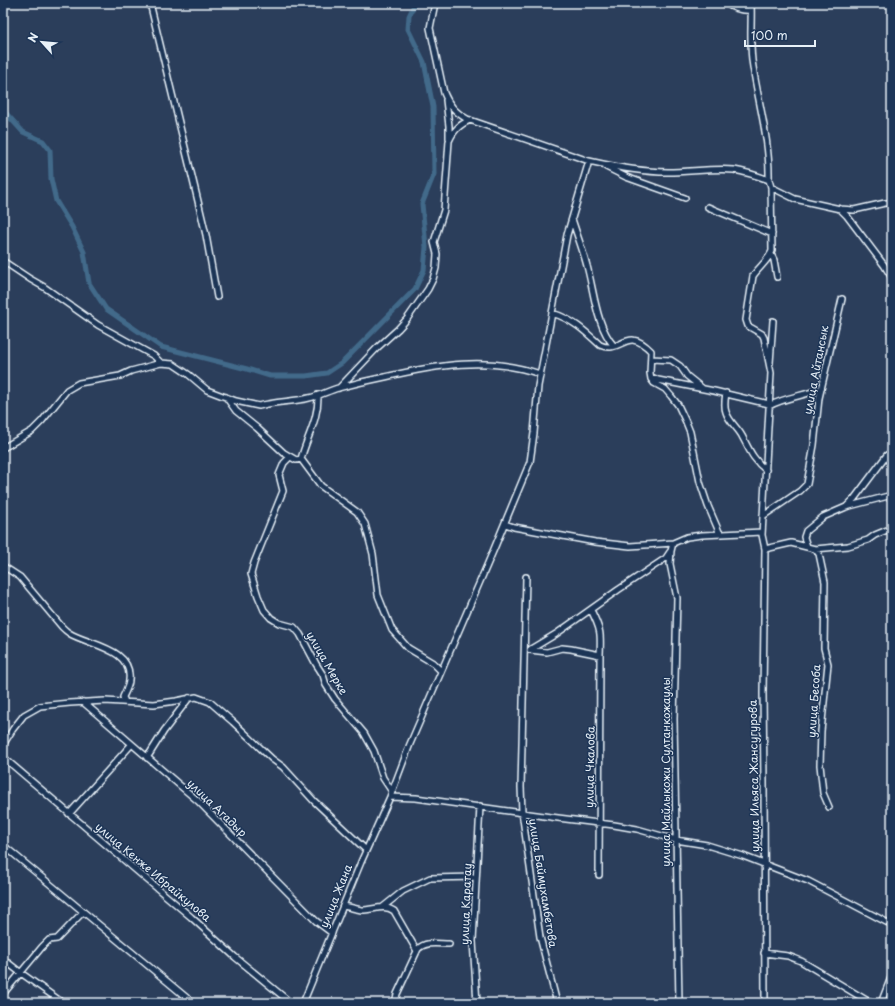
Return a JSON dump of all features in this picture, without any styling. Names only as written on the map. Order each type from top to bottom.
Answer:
[{"type":"street","points":[[150,3],[198,197],[218,297]]},
{"type":"street","points":[[339,388],[407,319],[433,280],[437,254],[434,242],[444,210],[449,141],[449,126],[445,97],[430,28],[436,3]]},
{"type":"street","points":[[726,3],[739,10],[751,10]]},
{"type":"street","points":[[751,3],[752,59],[766,135],[770,169],[769,180],[771,187],[773,243],[771,254],[756,270],[753,276],[746,320],[748,326],[762,334],[770,368]]},
{"type":"street","points":[[445,97],[455,112],[470,120],[600,164],[643,171],[668,172],[733,170],[769,180]]},
{"type":"street","points":[[449,141],[460,125],[470,120]]},
{"type":"street","name":"улица Жана","points":[[303,1003],[366,850],[390,797],[391,790],[441,671],[526,473],[532,454],[536,401],[540,374],[567,235],[589,161]]},
{"type":"street","points":[[600,164],[626,177],[685,198]]},
{"type":"street","points":[[771,187],[795,199],[840,209],[854,210],[885,203],[892,203]]},
{"type":"street","points":[[708,207],[772,234]]},
{"type":"street","points":[[840,209],[869,244],[892,278]]},
{"type":"street","points":[[572,218],[587,265],[602,325],[607,338],[614,346]]},
{"type":"street","points":[[771,254],[774,260],[777,277]]},
{"type":"street","points":[[3,262],[44,287],[98,325],[154,356],[161,363]]},
{"type":"street","name":"улица Айтансык","points":[[764,516],[805,488],[807,484],[814,445],[819,398],[826,361],[842,299]]},
{"type":"street","points":[[552,313],[568,319],[580,326],[604,347],[614,346],[631,339],[639,341],[652,351],[651,377],[654,383],[664,389],[671,396],[678,405],[686,422],[690,432],[700,482],[720,534]]},
{"type":"street","points":[[770,368],[773,321]]},
{"type":"street","points":[[652,359],[671,360],[680,366],[687,376],[703,389]]},
{"type":"street","points":[[3,448],[32,431],[42,421],[66,390],[78,383],[120,376],[161,363],[173,364],[188,374],[206,390],[250,405],[259,406],[310,398],[339,388],[408,371],[437,366],[464,363],[493,363],[527,369],[540,374]]},
{"type":"street","name":"улица Ильяса Жансугурова","points":[[765,1003],[763,693],[765,549],[762,532],[771,373],[770,368]]},
{"type":"street","points":[[651,377],[658,380],[726,393],[769,405],[778,401],[810,394],[821,389]]},
{"type":"street","points":[[726,393],[725,411],[742,436],[751,455],[766,470]]},
{"type":"street","points":[[300,459],[316,420],[319,404],[318,395]]},
{"type":"street","points":[[226,397],[236,412],[290,457],[296,460],[300,459]]},
{"type":"street","points":[[846,507],[854,499],[887,455],[892,453]]},
{"type":"street","name":"улица Мерке","points":[[290,457],[281,470],[280,475],[283,491],[251,574],[264,610],[271,618],[279,623],[294,627],[300,634],[320,669],[326,685],[364,733],[374,751],[384,778],[391,790]]},
{"type":"street","points":[[300,459],[321,486],[356,512],[365,524],[373,554],[378,595],[392,630],[408,648],[433,663],[441,671]]},
{"type":"street","points":[[807,547],[804,536],[806,531],[823,517],[846,507],[892,495]]},
{"type":"street","points":[[505,524],[595,542],[630,546],[674,543],[687,537],[762,532]]},
{"type":"street","points":[[765,549],[791,543],[815,549],[841,547],[856,544],[892,528]]},
{"type":"street","name":"улица Майлыкожи Султанкожаулы","points":[[674,543],[671,551],[670,564],[678,598],[674,719],[678,1003]]},
{"type":"street","name":"улица Бесоба","points":[[815,549],[819,554],[825,582],[824,648],[828,664],[821,731],[820,765],[823,793],[829,807]]},
{"type":"street","points":[[530,650],[556,634],[666,558],[671,551]]},
{"type":"street","points":[[3,566],[20,577],[62,627],[69,633],[122,657],[127,665],[129,674],[129,681],[123,697],[125,702]]},
{"type":"street","name":"улица Баймухамбетова","points":[[526,577],[521,787],[522,812],[540,937],[557,1003]]},
{"type":"street","name":"улица Чкалова","points":[[591,610],[601,634],[598,823],[599,875]]},
{"type":"street","points":[[524,651],[530,650],[547,652],[562,648],[600,657]]},
{"type":"street","points":[[3,745],[12,729],[24,715],[40,706],[83,702],[154,704],[196,697],[210,702],[272,759],[284,767],[314,801],[366,850]]},
{"type":"street","points":[[147,758],[189,698]]},
{"type":"street","name":"улица Агадыр","points":[[83,702],[131,745],[198,801],[316,920],[332,933]]},
{"type":"street","points":[[69,814],[131,745]]},
{"type":"street","name":"улица Кенже Ибрайкулова","points":[[3,757],[191,917],[235,957],[291,1003]]},
{"type":"street","points":[[390,797],[408,797],[480,806],[598,823],[637,829],[676,840],[707,844],[808,881],[892,925]]},
{"type":"street","name":"улица Каратау","points":[[477,1003],[473,940],[480,806]]},
{"type":"street","points":[[3,845],[193,1003]]},
{"type":"street","points":[[383,907],[403,891],[430,878],[476,877]]},
{"type":"street","points":[[343,906],[360,910],[387,907],[394,911],[417,951]]},
{"type":"street","points":[[3,994],[46,943],[49,940],[57,938],[83,912]]},
{"type":"street","points":[[395,1003],[397,994],[417,951],[422,945],[450,944]]},
{"type":"street","points":[[764,953],[788,956],[801,961],[871,1003]]},
{"type":"street","points":[[3,959],[63,1003]]},
{"type":"street","points":[[881,1003],[892,975]]},
{"type":"waterway","points":[[3,110],[23,132],[43,141],[50,150],[51,179],[56,201],[72,227],[84,252],[89,283],[106,309],[161,347],[270,376],[306,376],[327,373],[342,363],[415,289],[424,270],[426,247],[422,204],[434,174],[433,107],[424,62],[408,29],[409,16],[415,3]]}]
